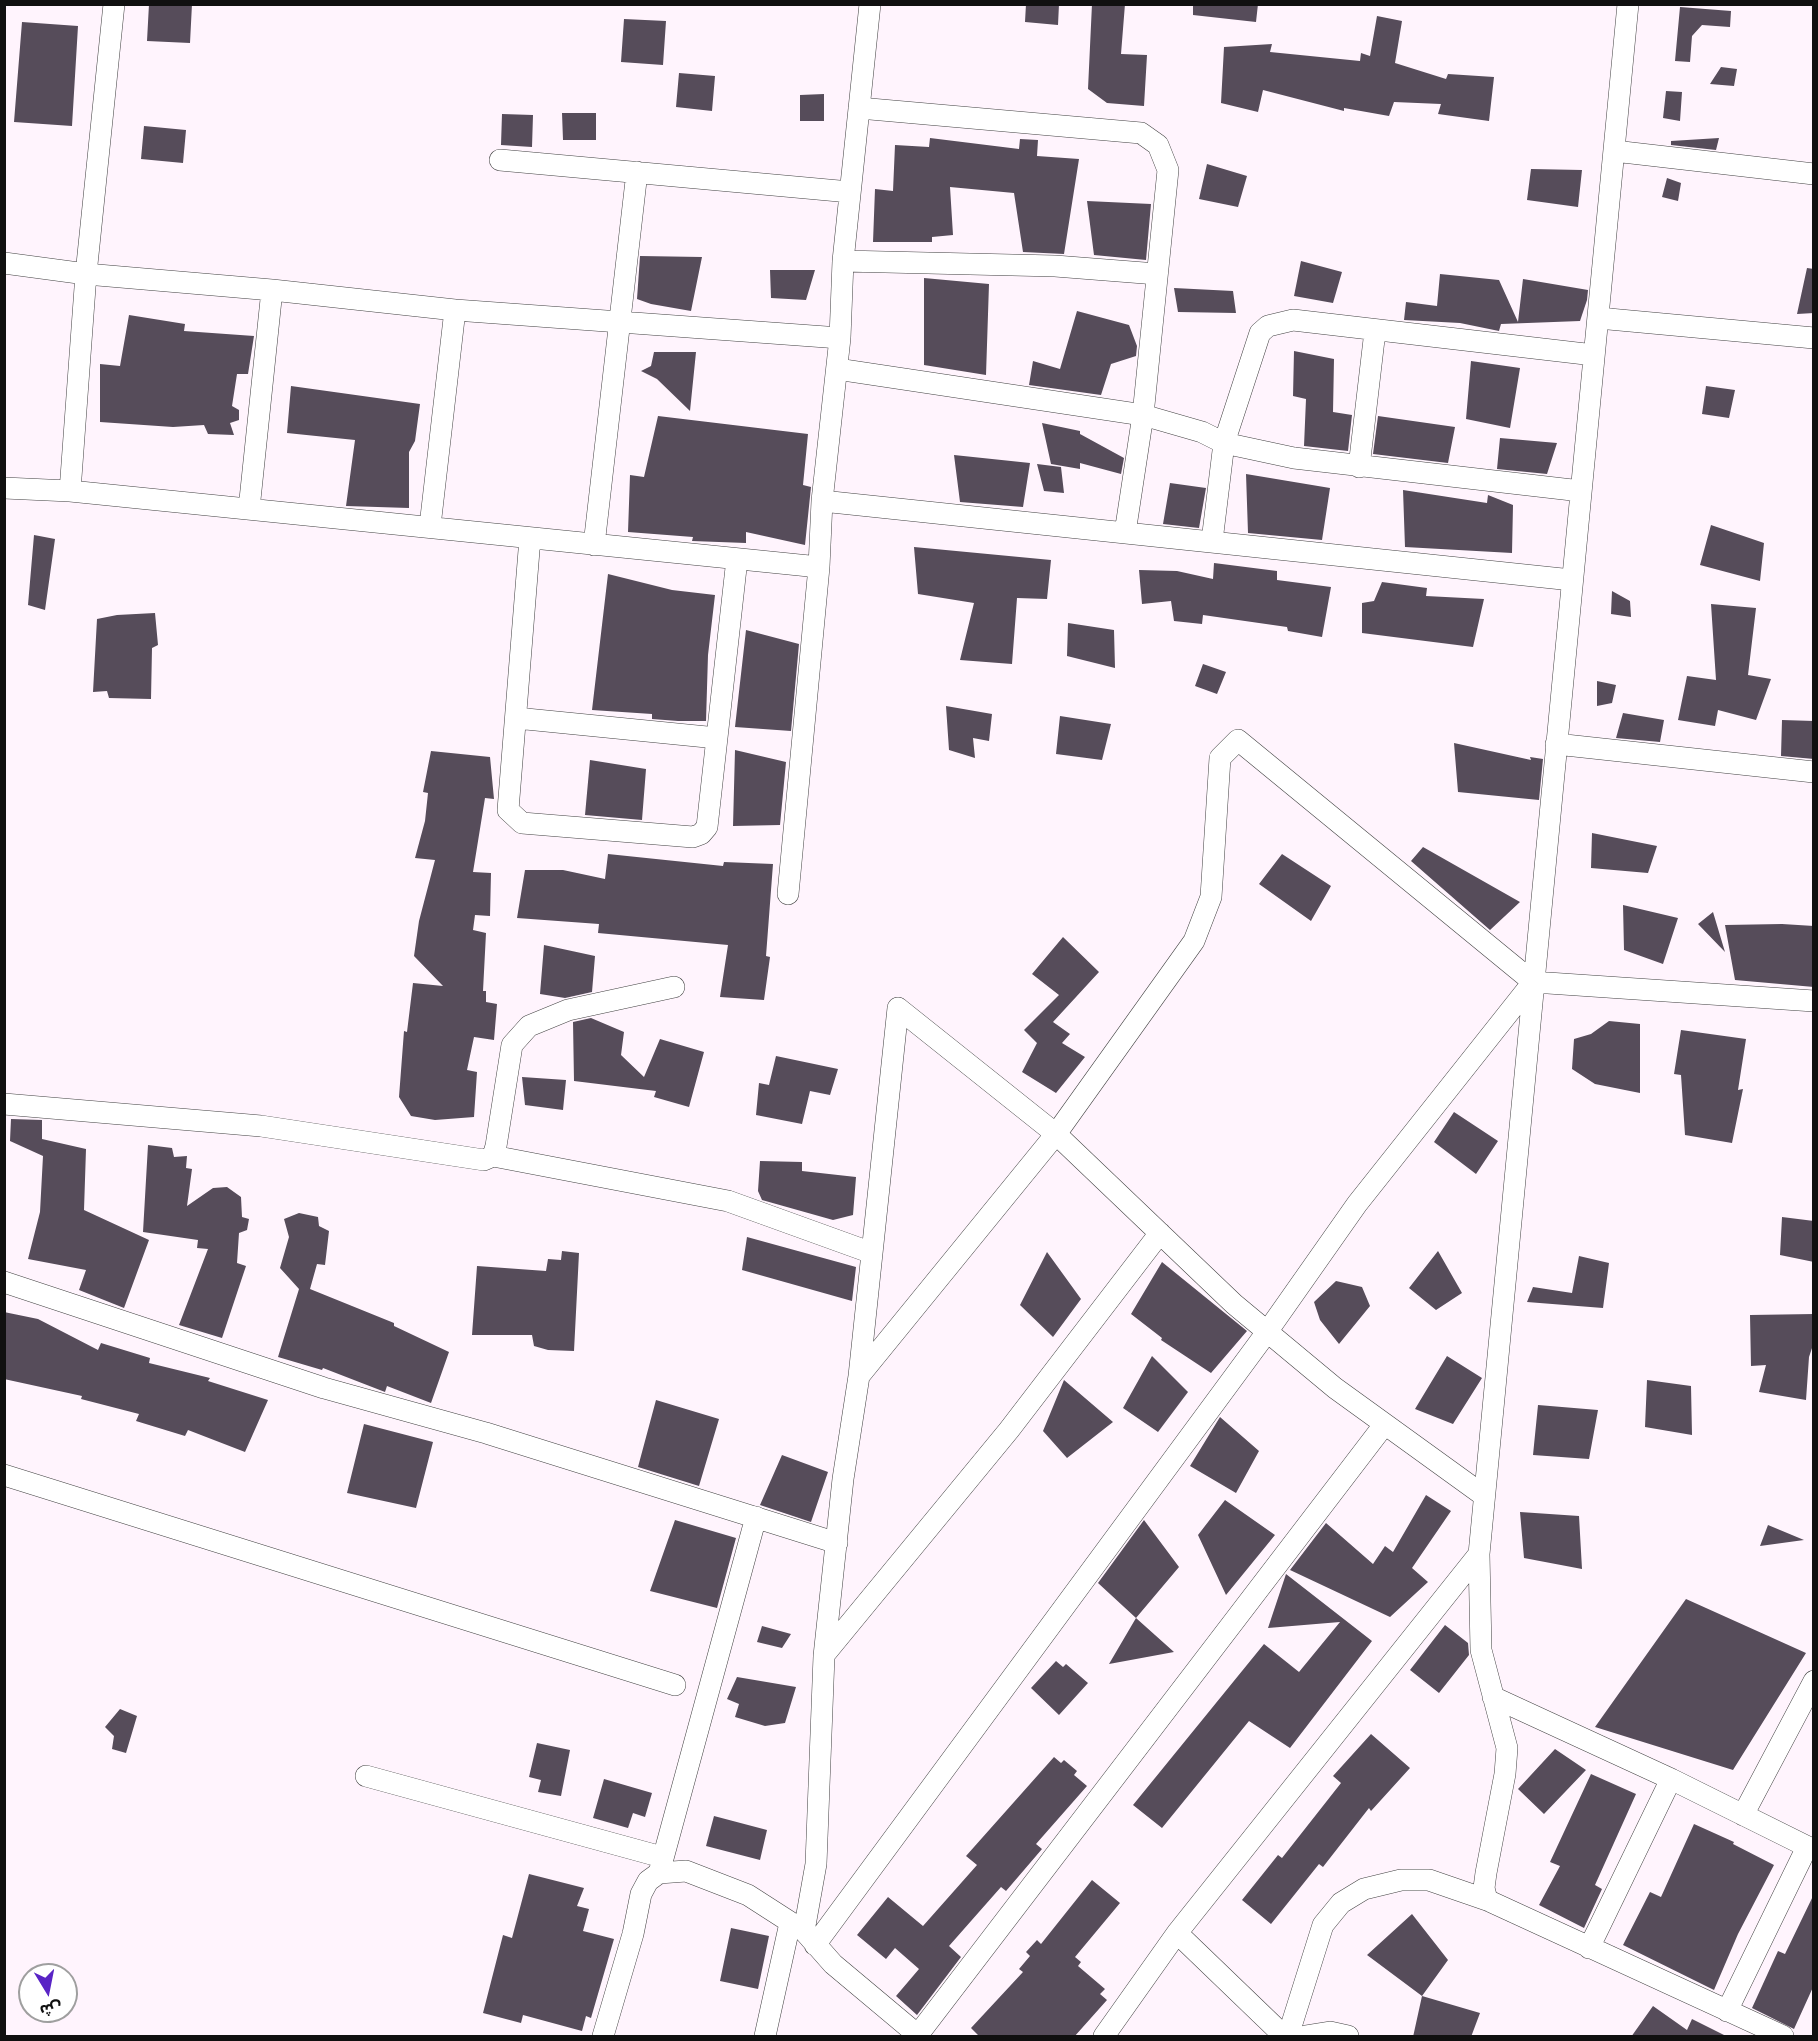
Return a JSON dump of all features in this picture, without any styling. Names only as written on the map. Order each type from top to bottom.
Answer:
[{"type":"street","points":[[70,491],[86,274],[114,4]]},
{"type":"street","points":[[788,894],[819,567],[822,501],[840,338],[843,261],[870,4]]},
{"type":"street","points":[[1487,1900],[1484,1888],[1505,1774],[1507,1748],[1481,1650],[1479,1554],[1483,1495],[1628,4]]},
{"type":"street","points":[[859,108],[1142,133],[1158,145],[1168,171],[1143,415],[1125,533]]},
{"type":"street","points":[[1614,152],[1814,174]]},
{"type":"street","points":[[500,160],[850,192]]},
{"type":"street","points":[[594,545],[618,320],[637,172]]},
{"type":"street","points":[[843,261],[1054,266],[1157,274]]},
{"type":"street","points":[[4,263],[86,274],[272,290],[454,310],[618,320],[840,338]]},
{"type":"street","points":[[249,510],[272,290]]},
{"type":"street","points":[[430,526],[454,310]]},
{"type":"street","points":[[1598,318],[1814,338]]},
{"type":"street","points":[[1212,541],[1224,443],[1260,333],[1268,326],[1293,320],[1594,355]]},
{"type":"street","points":[[1359,467],[1375,331]]},
{"type":"street","points":[[837,369],[990,390],[1143,415],[1202,432],[1224,443],[1294,458],[1581,491]]},
{"type":"street","points":[[4,488],[70,491],[819,567]]},
{"type":"street","points":[[822,501],[1572,580]]},
{"type":"street","points":[[530,538],[508,810],[522,823],[693,837],[701,834],[707,827],[737,559]]},
{"type":"street","points":[[516,718],[717,738]]},
{"type":"street","points":[[858,1376],[1056,1134],[1194,940],[1211,897],[1220,758],[1238,740],[1533,982],[1814,1001]]},
{"type":"street","points":[[1556,744],[1814,772]]},
{"type":"street","points":[[803,1933],[1267,1332],[1357,1204],[1533,982]]},
{"type":"street","points":[[493,1156],[512,1045],[529,1026],[568,1010],[674,987]]},
{"type":"street","points":[[765,2037],[803,1933],[816,1864],[824,1656],[843,1479],[858,1376],[898,1008],[1056,1134],[1267,1332],[1384,1425],[1483,1495]]},
{"type":"street","points":[[4,1104],[261,1126],[484,1160],[493,1156],[728,1201],[872,1253]]},
{"type":"street","points":[[824,1656],[1009,1430],[1160,1233]]},
{"type":"street","points":[[4,1282],[324,1388],[486,1433],[837,1543]]},
{"type":"street","points":[[366,1776],[680,1870],[748,1895],[803,1933],[848,1978],[918,2036],[1384,1425]]},
{"type":"street","points":[[4,1474],[675,1684]]},
{"type":"street","points":[[603,2037],[633,1934],[641,1894],[661,1865],[756,1517]]},
{"type":"street","points":[[1104,2037],[1178,1933],[1479,1554]]},
{"type":"street","points":[[1743,1815],[1814,1681]]},
{"type":"street","points":[[1493,1697],[1671,1779],[1810,1849],[1727,2011]]},
{"type":"street","points":[[1588,1948],[1671,1779]]},
{"type":"street","points":[[1178,1933],[1286,2037],[1323,1925],[1341,1903],[1364,1889],[1401,1880],[1429,1880],[1487,1900],[1783,2037]]},
{"type":"street","points":[[1305,2037],[1330,2032],[1348,2037]]},
{"type":"building","points":[[149,4],[192,4],[190,43],[147,41]]},
{"type":"building","points":[[1026,4],[1059,4],[1058,25],[1025,22]]},
{"type":"building","points":[[1092,4],[1125,4],[1121,54],[1147,55],[1144,106],[1107,103],[1088,89]]},
{"type":"building","points":[[1193,4],[1258,4],[1256,22],[1193,15]]},
{"type":"building","points":[[1680,7],[1731,11],[1730,27],[1702,25],[1692,36],[1690,62],[1675,61]]},
{"type":"building","points":[[1377,16],[1402,21],[1395,63],[1446,79],[1448,74],[1494,77],[1489,121],[1438,114],[1441,104],[1394,102],[1389,116],[1344,108],[1344,111],[1263,90],[1258,112],[1221,103],[1224,47],[1272,44],[1270,52],[1360,61],[1361,53],[1370,56]]},
{"type":"building","points":[[624,19],[666,21],[663,65],[621,62]]},
{"type":"building","points":[[22,22],[78,26],[72,126],[14,122]]},
{"type":"building","points":[[1721,67],[1737,69],[1734,86],[1710,84]]},
{"type":"building","points":[[679,73],[715,76],[712,111],[676,107]]},
{"type":"building","points":[[1666,91],[1682,92],[1680,121],[1663,118]]},
{"type":"building","points":[[824,94],[824,121],[800,121],[800,95]]},
{"type":"building","points":[[562,113],[596,113],[596,140],[563,140]]},
{"type":"building","points":[[502,114],[533,115],[532,147],[501,145]]},
{"type":"building","points":[[144,126],[186,130],[183,163],[141,159]]},
{"type":"building","points":[[930,138],[1019,149],[1020,139],[1038,140],[1037,156],[1079,159],[1064,254],[1023,252],[1014,193],[950,187],[953,235],[932,237],[932,242],[873,242],[875,189],[893,191],[895,145],[929,147]]},
{"type":"building","points":[[1719,138],[1716,150],[1671,145],[1671,141]]},
{"type":"building","points":[[1207,164],[1247,176],[1238,207],[1199,199]]},
{"type":"building","points":[[1531,169],[1582,170],[1578,207],[1527,200]]},
{"type":"building","points":[[1667,178],[1681,183],[1678,201],[1662,197]]},
{"type":"building","points":[[1087,201],[1151,204],[1146,260],[1094,255]]},
{"type":"building","points":[[640,256],[702,257],[691,311],[651,304],[637,299]]},
{"type":"building","points":[[1301,261],[1342,272],[1333,303],[1294,296]]},
{"type":"building","points":[[1807,268],[1814,269],[1814,313],[1797,314]]},
{"type":"building","points":[[770,270],[815,270],[806,300],[771,298]]},
{"type":"building","points":[[1440,274],[1499,280],[1518,322],[1523,279],[1588,290],[1587,300],[1580,321],[1501,324],[1499,331],[1460,323],[1404,320],[1406,302],[1437,306]]},
{"type":"building","points":[[924,278],[989,284],[986,375],[924,365]]},
{"type":"building","points":[[1174,288],[1233,291],[1236,313],[1178,312]]},
{"type":"building","points":[[1077,311],[1129,325],[1137,346],[1136,356],[1111,364],[1101,395],[1029,385],[1033,361],[1060,369]]},
{"type":"building","points":[[129,315],[185,324],[184,331],[254,336],[248,374],[237,374],[232,406],[239,410],[239,420],[230,423],[234,435],[208,434],[204,425],[173,427],[100,422],[100,364],[120,366]]},
{"type":"building","points":[[1294,351],[1334,359],[1333,412],[1352,415],[1348,451],[1304,446],[1306,399],[1293,396]]},
{"type":"building","points":[[654,352],[696,352],[690,411],[657,379],[641,371],[651,366]]},
{"type":"building","points":[[1471,361],[1520,368],[1510,428],[1466,419]]},
{"type":"building","points":[[291,386],[420,404],[415,441],[409,452],[409,508],[346,506],[355,440],[287,433]]},
{"type":"building","points":[[1706,386],[1735,390],[1729,418],[1702,414]]},
{"type":"building","points":[[658,416],[808,434],[803,485],[811,487],[805,545],[746,532],[746,543],[692,541],[693,537],[628,532],[630,475],[644,477]]},
{"type":"building","points":[[1378,416],[1455,427],[1448,463],[1373,454]]},
{"type":"building","points":[[1042,423],[1080,431],[1080,434],[1124,458],[1121,474],[1080,463],[1080,469],[1051,464]]},
{"type":"building","points":[[1500,438],[1557,443],[1547,474],[1497,469]]},
{"type":"building","points":[[954,455],[1030,463],[1023,507],[960,502]]},
{"type":"building","points":[[1037,464],[1061,467],[1064,493],[1044,491]]},
{"type":"building","points":[[1246,474],[1330,488],[1322,540],[1248,533]]},
{"type":"building","points":[[1170,483],[1206,488],[1199,528],[1163,524]]},
{"type":"building","points":[[1403,490],[1487,503],[1488,495],[1513,505],[1512,553],[1405,547]]},
{"type":"building","points":[[1711,525],[1764,543],[1760,581],[1700,565]]},
{"type":"building","points":[[34,535],[55,539],[45,610],[28,605]]},
{"type":"building","points":[[914,547],[1051,560],[1047,599],[1017,598],[1012,664],[960,660],[974,603],[918,594]]},
{"type":"building","points":[[1214,563],[1277,571],[1277,580],[1331,587],[1322,637],[1288,631],[1287,627],[1203,615],[1202,624],[1174,621],[1171,601],[1142,604],[1139,570],[1177,571],[1213,579]]},
{"type":"building","points":[[608,574],[672,590],[715,595],[708,655],[706,721],[652,719],[652,714],[592,710]]},
{"type":"building","points":[[1382,582],[1427,588],[1426,596],[1484,599],[1473,647],[1362,633],[1362,603],[1374,601]]},
{"type":"building","points":[[1612,591],[1630,601],[1631,617],[1611,614]]},
{"type":"building","points":[[1711,604],[1756,608],[1748,675],[1771,679],[1756,720],[1718,710],[1715,726],[1678,720],[1687,676],[1716,680]]},
{"type":"building","points":[[155,613],[158,645],[152,648],[151,699],[109,698],[107,691],[93,692],[97,619],[117,615]]},
{"type":"building","points":[[1068,623],[1114,630],[1115,668],[1067,656]]},
{"type":"building","points":[[746,630],[799,644],[791,731],[735,727]]},
{"type":"building","points":[[1203,664],[1226,672],[1217,694],[1195,686]]},
{"type":"building","points":[[1597,681],[1616,685],[1612,703],[1597,706]]},
{"type":"building","points":[[946,706],[992,714],[989,741],[973,738],[975,758],[949,750]]},
{"type":"building","points":[[1623,713],[1664,720],[1660,742],[1616,738]]},
{"type":"building","points":[[1060,716],[1111,724],[1102,760],[1056,754]]},
{"type":"building","points":[[1782,720],[1814,721],[1814,759],[1781,756]]},
{"type":"building","points":[[1454,743],[1531,760],[1530,757],[1543,759],[1539,800],[1458,792]]},
{"type":"building","points":[[735,750],[786,762],[780,825],[733,826]]},
{"type":"building","points":[[431,751],[490,757],[494,799],[485,798],[473,872],[491,873],[490,916],[475,915],[473,930],[486,933],[483,991],[486,991],[486,1002],[497,1004],[494,1040],[474,1037],[467,1070],[477,1072],[474,1117],[435,1120],[411,1116],[399,1097],[404,1031],[407,1032],[413,983],[443,986],[414,956],[419,921],[435,860],[415,858],[425,821],[428,793],[423,792]]},
{"type":"building","points":[[590,760],[646,769],[642,820],[585,815]]},
{"type":"building","points":[[1592,833],[1657,846],[1648,873],[1591,868]]},
{"type":"building","points":[[1423,847],[1520,902],[1490,930],[1411,861]]},
{"type":"building","points":[[608,854],[723,866],[724,862],[773,864],[766,956],[770,957],[764,1000],[720,997],[728,945],[598,933],[599,924],[517,918],[525,870],[563,870],[605,879]]},
{"type":"building","points":[[1282,854],[1331,886],[1311,921],[1259,884]]},
{"type":"building","points":[[1623,905],[1678,918],[1663,964],[1624,950]]},
{"type":"building","points":[[1713,912],[1725,952],[1698,924]]},
{"type":"building","points":[[1725,925],[1814,926],[1814,987],[1735,980]]},
{"type":"building","points":[[1063,937],[1099,972],[1053,1022],[1070,1034],[1062,1043],[1085,1057],[1056,1093],[1022,1072],[1037,1043],[1024,1030],[1059,995],[1032,974]]},
{"type":"building","points":[[544,945],[595,956],[592,992],[565,998],[540,994]]},
{"type":"building","points":[[591,1018],[624,1032],[621,1055],[644,1077],[660,1039],[704,1052],[689,1107],[654,1097],[656,1091],[574,1081],[573,1022]]},
{"type":"building","points":[[1609,1021],[1640,1024],[1640,1093],[1595,1084],[1572,1069],[1574,1039],[1591,1034]]},
{"type":"building","points":[[1681,1030],[1746,1039],[1738,1090],[1743,1089],[1732,1143],[1685,1135],[1681,1075],[1674,1074]]},
{"type":"building","points":[[776,1056],[838,1069],[830,1095],[810,1091],[802,1124],[756,1115],[759,1083],[769,1085]]},
{"type":"building","points":[[522,1077],[566,1080],[563,1110],[525,1105]]},
{"type":"building","points":[[1454,1112],[1498,1141],[1476,1174],[1434,1142]]},
{"type":"building","points":[[11,1119],[42,1120],[42,1139],[86,1149],[84,1210],[149,1240],[124,1308],[79,1290],[86,1270],[28,1259],[40,1212],[43,1156],[10,1141]]},
{"type":"building","points":[[148,1145],[172,1148],[174,1157],[187,1156],[186,1168],[192,1169],[187,1206],[213,1188],[227,1187],[241,1197],[242,1217],[249,1219],[247,1230],[239,1233],[237,1263],[246,1266],[222,1338],[179,1325],[208,1249],[197,1248],[198,1240],[143,1232]]},
{"type":"building","points":[[760,1161],[802,1162],[802,1171],[856,1177],[853,1215],[833,1220],[762,1200],[758,1191]]},
{"type":"building","points":[[299,1213],[318,1217],[319,1226],[329,1231],[325,1265],[317,1264],[310,1289],[394,1323],[394,1326],[449,1352],[431,1403],[387,1386],[385,1392],[323,1368],[322,1370],[278,1357],[299,1289],[280,1268],[289,1237],[284,1219]]},
{"type":"building","points":[[1782,1217],[1814,1221],[1814,1262],[1780,1255]]},
{"type":"building","points":[[747,1237],[856,1267],[852,1301],[742,1270]]},
{"type":"building","points":[[562,1251],[579,1253],[574,1351],[548,1350],[534,1346],[532,1335],[472,1335],[477,1266],[546,1271],[548,1259],[561,1260]]},
{"type":"building","points":[[1438,1251],[1462,1293],[1436,1310],[1409,1288]]},
{"type":"building","points":[[1047,1252],[1081,1299],[1053,1337],[1020,1305]]},
{"type":"building","points":[[1579,1256],[1609,1263],[1603,1308],[1527,1302],[1533,1287],[1572,1293]]},
{"type":"building","points":[[1162,1262],[1247,1331],[1211,1373],[1161,1340],[1162,1338],[1131,1314]]},
{"type":"building","points":[[1336,1281],[1362,1287],[1370,1306],[1339,1344],[1320,1320],[1314,1302]]},
{"type":"building","points":[[4,1312],[38,1319],[98,1350],[101,1343],[150,1358],[149,1363],[210,1378],[208,1381],[268,1400],[245,1452],[188,1430],[185,1436],[136,1421],[139,1414],[81,1399],[82,1396],[4,1379]]},
{"type":"building","points":[[1814,1314],[1814,1342],[1809,1357],[1806,1400],[1759,1392],[1766,1365],[1751,1366],[1750,1315]]},
{"type":"building","points":[[1152,1356],[1188,1392],[1158,1432],[1123,1408]]},
{"type":"building","points":[[1447,1356],[1482,1378],[1453,1424],[1415,1409]]},
{"type":"building","points":[[1064,1380],[1113,1422],[1067,1458],[1043,1431]]},
{"type":"building","points":[[1647,1380],[1691,1386],[1692,1435],[1645,1427]]},
{"type":"building","points":[[656,1400],[719,1419],[699,1486],[638,1467]]},
{"type":"building","points":[[1538,1405],[1598,1410],[1589,1459],[1533,1455]]},
{"type":"building","points":[[1220,1417],[1259,1451],[1236,1493],[1190,1466]]},
{"type":"building","points":[[364,1424],[433,1442],[416,1508],[347,1493]]},
{"type":"building","points":[[782,1455],[828,1472],[811,1522],[760,1505]]},
{"type":"building","points":[[1426,1495],[1451,1511],[1412,1568],[1428,1582],[1390,1617],[1290,1570],[1326,1523],[1373,1564],[1385,1546],[1393,1552]]},
{"type":"building","points":[[1225,1500],[1275,1535],[1226,1595],[1198,1535]]},
{"type":"building","points":[[1520,1512],[1579,1516],[1582,1569],[1524,1558]]},
{"type":"building","points":[[675,1520],[736,1538],[717,1608],[650,1591]]},
{"type":"building","points":[[1144,1520],[1179,1567],[1136,1618],[1098,1583]]},
{"type":"building","points":[[1768,1525],[1804,1540],[1760,1546]]},
{"type":"building","points":[[1286,1574],[1372,1641],[1290,1748],[1249,1721],[1162,1828],[1133,1805],[1264,1644],[1299,1672],[1340,1622],[1268,1628]]},
{"type":"building","points":[[1686,1599],[1806,1653],[1733,1770],[1595,1727]]},
{"type":"building","points":[[1136,1618],[1174,1652],[1109,1664]]},
{"type":"building","points":[[1445,1625],[1468,1643],[1469,1655],[1439,1693],[1410,1670]]},
{"type":"building","points":[[762,1626],[791,1634],[782,1648],[757,1642]]},
{"type":"building","points":[[1056,1661],[1063,1667],[1066,1664],[1088,1683],[1059,1715],[1031,1688]]},
{"type":"building","points":[[737,1677],[796,1687],[785,1723],[765,1726],[735,1717],[739,1704],[727,1699]]},
{"type":"building","points":[[120,1709],[137,1716],[126,1753],[112,1749],[114,1736],[105,1727]]},
{"type":"building","points":[[1371,1734],[1410,1768],[1371,1811],[1369,1808],[1323,1867],[1319,1864],[1271,1924],[1242,1900],[1278,1855],[1282,1858],[1341,1783],[1333,1776]]},
{"type":"building","points":[[537,1743],[570,1750],[561,1796],[538,1792],[541,1780],[529,1777]]},
{"type":"building","points":[[1555,1749],[1586,1770],[1544,1814],[1518,1789]]},
{"type":"building","points":[[1054,1757],[1061,1763],[1064,1760],[1077,1771],[1074,1775],[1087,1786],[1036,1844],[1042,1849],[1006,1891],[1001,1887],[949,1946],[961,1957],[917,2015],[896,1996],[919,1969],[895,1948],[886,1959],[857,1935],[888,1897],[923,1926],[977,1865],[966,1856]]},
{"type":"building","points":[[1591,1774],[1636,1794],[1595,1885],[1602,1889],[1584,1928],[1539,1905],[1560,1866],[1550,1862]]},
{"type":"building","points":[[604,1779],[652,1793],[645,1817],[633,1813],[628,1828],[593,1818]]},
{"type":"building","points":[[714,1816],[767,1830],[760,1860],[706,1846]]},
{"type":"building","points":[[1694,1824],[1734,1842],[1733,1844],[1774,1865],[1738,1934],[1714,1990],[1623,1945],[1650,1892],[1661,1897]]},
{"type":"building","points":[[529,1874],[584,1888],[577,1906],[589,1909],[583,1931],[614,1939],[591,2018],[586,2016],[582,2031],[523,2015],[521,2023],[483,2013],[503,1935],[512,1938]]},
{"type":"building","points":[[1092,1880],[1120,1903],[1075,1957],[1081,1962],[1078,1966],[1105,1989],[1100,1994],[1107,2000],[1074,2037],[980,2037],[971,2028],[1023,1972],[1019,1969],[1030,1956],[1026,1952],[1037,1940],[1041,1944]]},
{"type":"building","points":[[1814,1894],[1814,1985],[1794,2029],[1752,2008],[1778,1951],[1785,1954]]},
{"type":"building","points":[[1412,1914],[1448,1960],[1422,1996],[1367,1955]]},
{"type":"building","points":[[731,1928],[769,1936],[758,1989],[720,1981]]},
{"type":"building","points":[[1422,1996],[1480,2013],[1471,2037],[1413,2037]]},
{"type":"building","points":[[1653,2006],[1687,2030],[1692,2019],[1728,2037],[1631,2037]]}]
